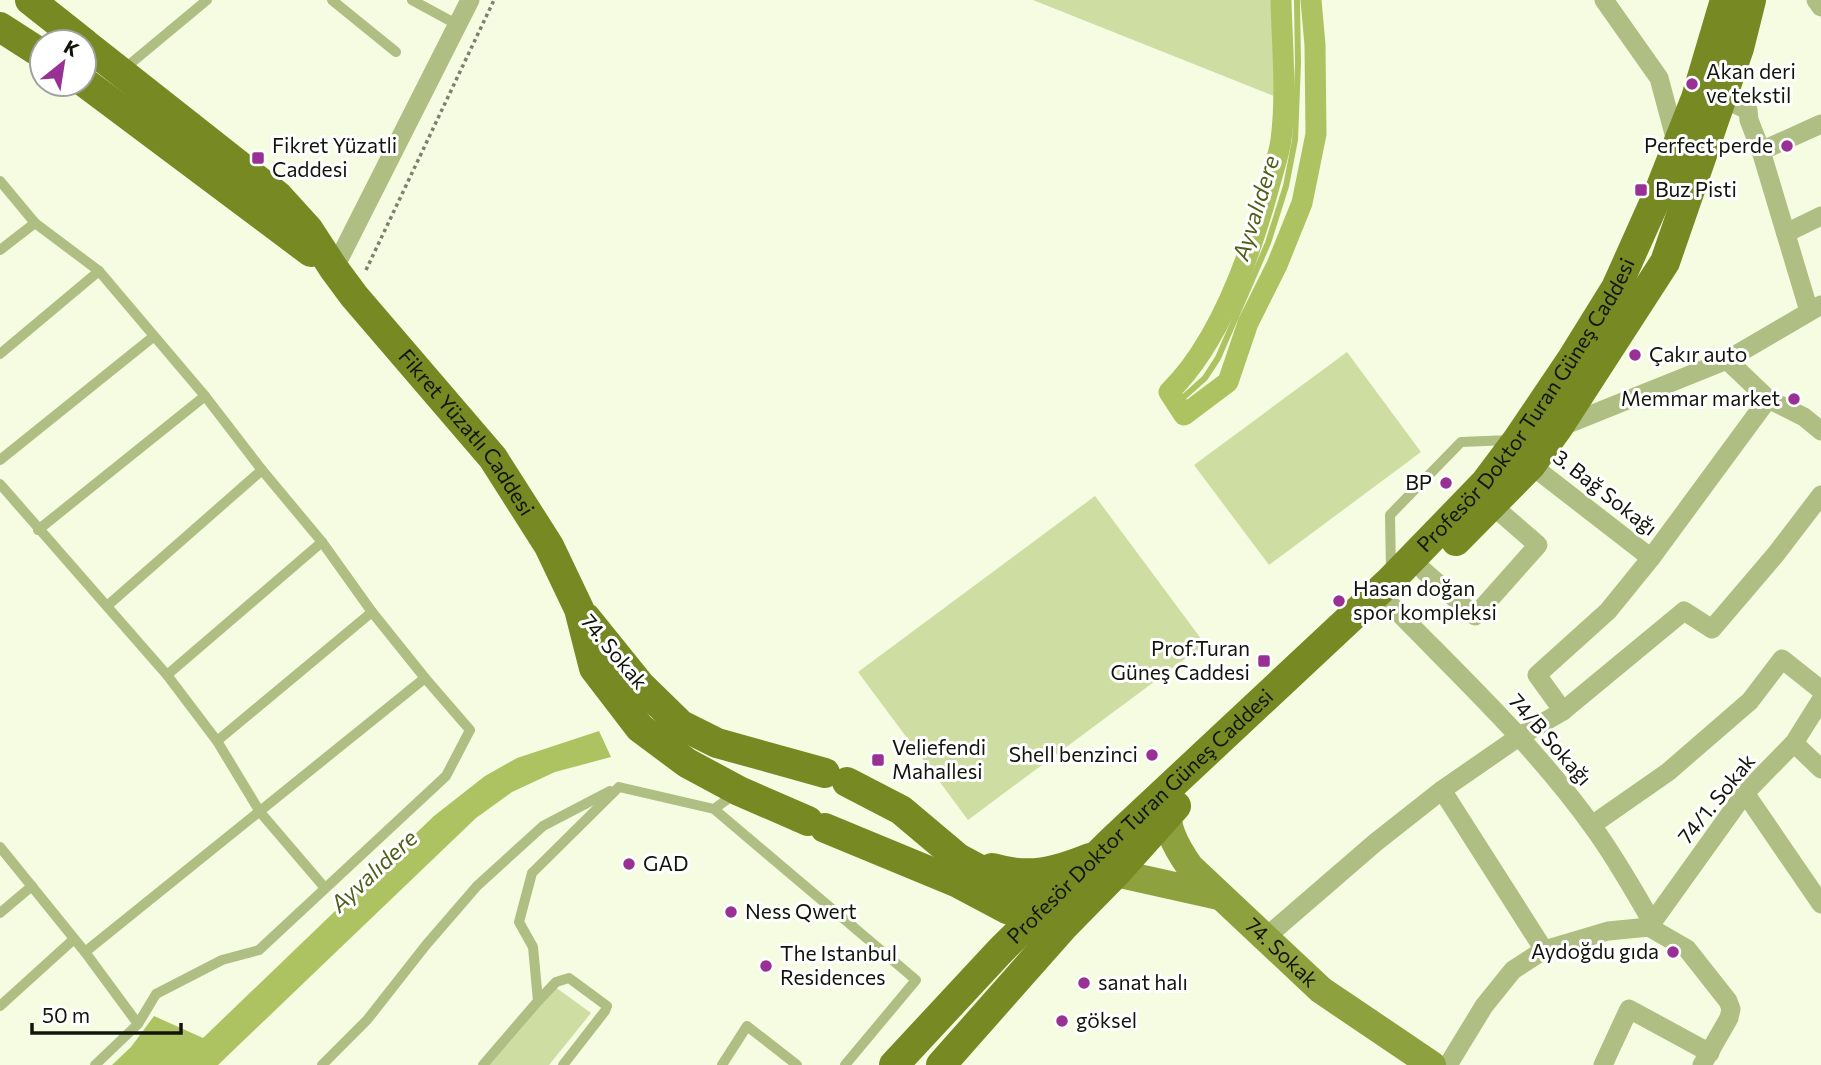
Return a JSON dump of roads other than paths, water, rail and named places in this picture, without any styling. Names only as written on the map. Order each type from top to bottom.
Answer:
[{"type":"main road","points":[[30,0],[65,28]]},
{"type":"main road","name":"Profesör Doktor Turan Güneş Caddesi","points":[[894,1065],[1001,950],[1047,917],[1166,817],[1264,716],[1391,593],[1485,483],[1557,429],[1664,262],[1709,98],[1748,3]]},
{"type":"main road","points":[[0,27],[28,45]]},
{"type":"main road","points":[[98,54],[278,196],[308,229],[334,269]]},
{"type":"main road","points":[[98,92],[334,269]]},
{"type":"main road","name":"Profesör Doktor Turan Güneş Caddesi","points":[[1108,863],[1172,786],[1391,593],[1424,571],[1493,506],[1572,359],[1616,288],[1677,146],[1709,98]]},
{"type":"main road","name":"Fikret Yüzatlı Caddesi","points":[[334,269],[493,458],[549,546],[579,609]]},
{"type":"main road","name":"74. Sokak","points":[[579,609],[640,685],[681,725],[717,743],[836,777],[901,810],[958,871]]},
{"type":"main road","name":"74. Sokak","points":[[579,609],[594,668],[640,728],[687,763],[739,791],[816,825],[958,871]]},
{"type":"main road","points":[[836,777],[855,799],[850,817],[834,828],[816,825],[799,805],[799,796],[808,780],[836,777]]},
{"type":"main road","points":[[1172,786],[1166,817],[1180,852],[1190,867],[1219,895]]},
{"type":"main road","points":[[958,871],[1032,874],[1108,863]]},
{"type":"main road","name":"74. Sokak","points":[[1108,863],[1219,895],[1321,990],[1432,1065]]},
{"type":"main road","points":[[958,871],[1047,917]]},
{"type":"main road","points":[[958,871],[990,924],[1001,950]]},
{"type":"main road","name":"Profesör Doktor Turan Güneş Caddesi","points":[[941,1065],[1047,917]]},
{"type":"street","points":[[334,269],[470,0]]},
{"type":"street","points":[[1604,0],[1659,78],[1677,146]]},
{"type":"street","points":[[1816,0],[1821,7]]},
{"type":"street","points":[[1557,429],[1727,360],[1815,308],[1786,233],[1748,110],[1659,78]]},
{"type":"street","points":[[1761,151],[1821,124]]},
{"type":"street","points":[[1786,233],[1821,216]]},
{"type":"street","points":[[1727,360],[1768,399],[1804,417],[1821,431]]},
{"type":"street","points":[[1563,711],[1537,676],[1608,611],[1651,558],[1768,399]]},
{"type":"street","points":[[1804,417],[1821,406]]},
{"type":"street","name":"3. Bağ Sokağı","points":[[1524,452],[1651,558]]},
{"type":"street","points":[[1266,937],[1376,842],[1442,790],[1520,736],[1563,711],[1684,611],[1712,629],[1776,554],[1821,495]]},
{"type":"street","points":[[1424,571],[1475,615],[1538,545],[1493,506]]},
{"type":"street","name":"74/B Sokağı","points":[[1391,593],[1520,736],[1592,825],[1625,874],[1650,925]]},
{"type":"street","points":[[1592,825],[1668,772],[1709,737],[1750,701],[1782,659],[1821,690]]},
{"type":"street","name":"74/1. Sokak","points":[[1650,925],[1745,793],[1794,743],[1821,700]]},
{"type":"street","points":[[1794,743],[1821,769]]},
{"type":"street","points":[[1442,790],[1544,950]]},
{"type":"street","points":[[1745,793],[1821,904]]},
{"type":"street","points":[[1448,1065],[1485,1006],[1514,970],[1544,950],[1608,931],[1650,925],[1687,949],[1728,1001],[1731,1009],[1729,1018],[1706,1059],[1629,1009],[1603,1065]]},
{"type":"lane","points":[[120,72],[207,0]]},
{"type":"lane","points":[[332,0],[396,52]]},
{"type":"lane","points":[[412,0],[458,25]]},
{"type":"lane","points":[[0,181],[34,223],[99,271],[205,396],[322,542],[372,612],[470,730],[446,776],[259,950],[222,960],[156,994],[138,1024],[95,1065]]},
{"type":"lane","points":[[0,250],[34,223]]},
{"type":"lane","points":[[0,354],[99,271]]},
{"type":"lane","points":[[0,460],[153,337]]},
{"type":"lane","points":[[38,530],[205,396]]},
{"type":"lane","points":[[1391,593],[1390,515],[1461,442],[1524,452]]},
{"type":"lane","points":[[107,606],[262,470]]},
{"type":"lane","points":[[0,484],[167,675],[217,741],[260,812],[326,888]]},
{"type":"lane","points":[[167,675],[322,542]]},
{"type":"lane","points":[[217,741],[372,612]]},
{"type":"lane","points":[[85,951],[425,678]]},
{"type":"lane","points":[[538,1001],[533,947],[519,922],[532,873],[619,787]]},
{"type":"lane","points":[[322,1065],[368,1020],[426,945],[477,886],[543,826],[619,787],[714,809],[916,980],[845,1065]]},
{"type":"lane","points":[[714,809],[739,791]]},
{"type":"lane","points":[[0,847],[85,951],[138,1024]]},
{"type":"lane","points":[[0,914],[32,886]]},
{"type":"lane","points":[[0,1006],[74,939]]},
{"type":"lane","points":[[483,1065],[556,982],[569,978],[607,1006],[606,1011],[563,1065]]},
{"type":"lane","points":[[722,1065],[747,1026],[797,1065]]},
{"type":"waterway","points":[[1281,0],[1284,105],[1279,151],[1253,241],[1231,297],[1203,349],[1169,392],[1184,415],[1228,382],[1248,323],[1277,265],[1302,203],[1316,134],[1315,45],[1311,0]]},
{"type":"waterway","name":"Ayvalıdere","points":[[1177,403],[1205,378],[1218,358],[1268,243],[1286,186],[1295,140],[1297,0]]},
{"type":"place","name":"Akan deri ve tekstil","points":[[1692,84]]},
{"type":"place","name":"Perfect perde","points":[[1787,146]]},
{"type":"place","name":"Fikret Yüzatli Caddesi","points":[[258,158]]},
{"type":"place","name":"Buz Pisti","points":[[1641,190]]},
{"type":"place","name":"Çakır auto","points":[[1635,355]]},
{"type":"place","name":"Memmar market","points":[[1794,399]]},
{"type":"place","name":"BP","points":[[1446,483]]},
{"type":"place","name":"Hasan doğan spor kompleksi","points":[[1339,601]]},
{"type":"place","name":"Prof.Turan Güneş Caddesi","points":[[1264,661]]},
{"type":"place","name":"Shell benzinci","points":[[1152,755]]},
{"type":"place","name":"Veliefendi Mahallesi","points":[[878,760]]},
{"type":"place","name":"GAD","points":[[629,864]]},
{"type":"place","name":"Ness Qwert","points":[[731,912]]},
{"type":"place","name":"Aydoğdu gıda","points":[[1673,952]]},
{"type":"place","name":"The Istanbul Residences","points":[[766,966]]},
{"type":"place","name":"sanat halı","points":[[1084,983]]},
{"type":"place","name":"göksel","points":[[1062,1021]]}]
